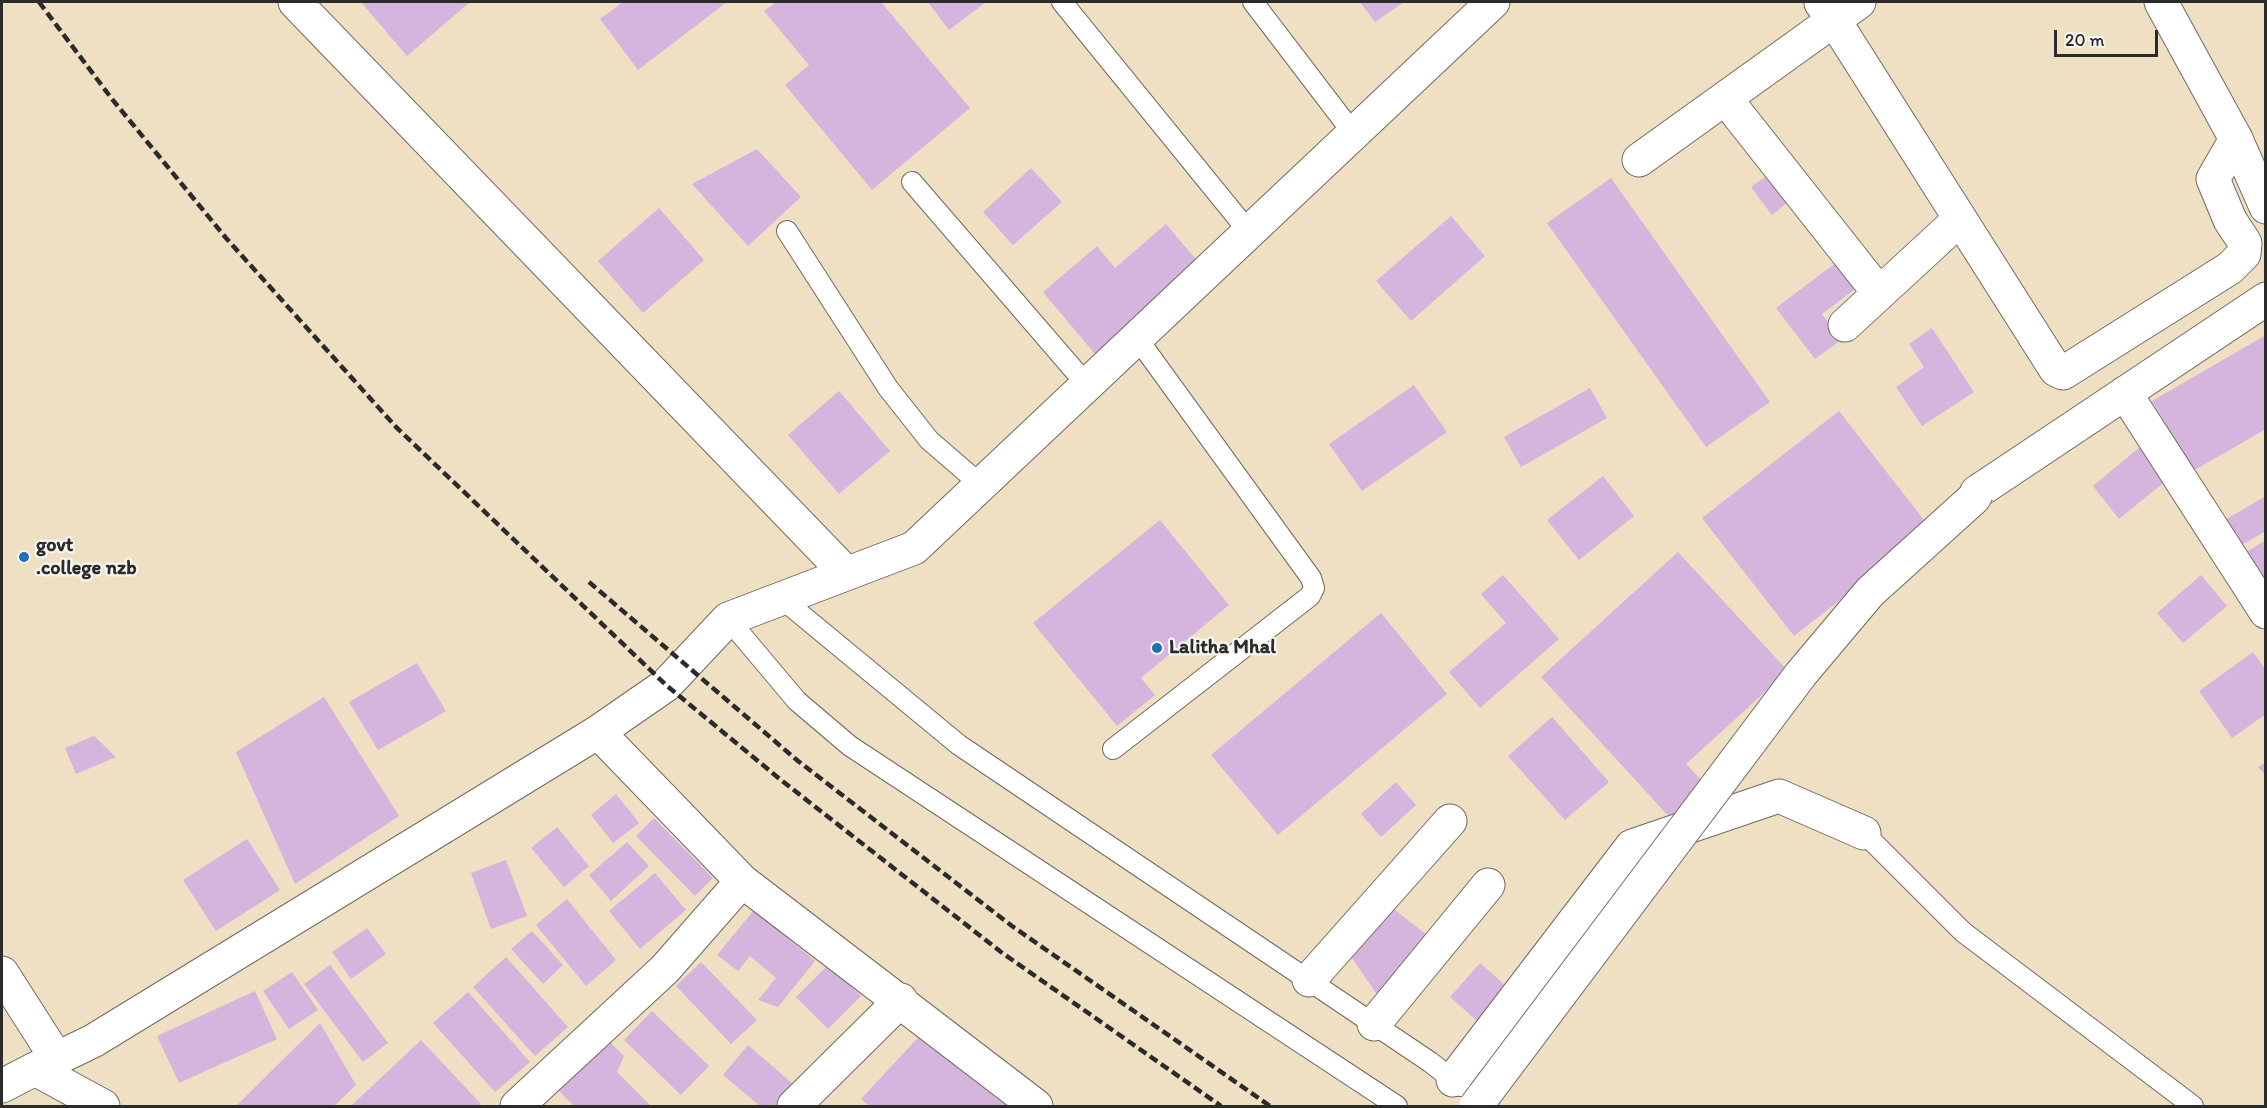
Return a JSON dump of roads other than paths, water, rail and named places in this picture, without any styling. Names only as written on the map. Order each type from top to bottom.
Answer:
[{"type":"street","points":[[295,2],[846,573]]},
{"type":"street","points":[[2,1086],[93,1041],[598,732],[666,685],[728,619],[914,548],[1493,2]]},
{"type":"street","points":[[2161,2],[2236,139],[2265,207]]},
{"type":"street","points":[[1639,160],[1725,98],[1838,8],[1960,219],[2056,370],[2068,372],[2230,268],[2244,254],[2245,243],[2230,220],[2214,179],[2236,139]]},
{"type":"street","points":[[1725,98],[1879,292]]},
{"type":"street","points":[[1845,325],[1960,219]]},
{"type":"street","points":[[1476,1107],[1802,674],[1870,592],[1974,498],[1977,492],[2265,299]]},
{"type":"street","points":[[2125,393],[2265,612]]},
{"type":"street","points":[[598,732],[742,880],[902,1000],[1036,1107]]},
{"type":"street","points":[[1453,1080],[1632,846],[1779,796],[1864,833]]},
{"type":"street","points":[[1309,980],[1450,821]]},
{"type":"street","points":[[517,1107],[665,969],[742,880]]},
{"type":"street","points":[[1374,1024],[1488,885]]},
{"type":"street","points":[[2,973],[46,1064],[103,1107]]},
{"type":"street","points":[[794,1107],[902,1000]]},
{"type":"lane","points":[[1062,2],[1249,232]]},
{"type":"lane","points":[[1253,2],[1353,134]]},
{"type":"lane","points":[[912,183],[1086,385]]},
{"type":"lane","points":[[787,231],[888,388],[928,440],[981,485]]},
{"type":"lane","points":[[1113,749],[1310,596],[1314,588],[1311,578],[1137,338]]},
{"type":"lane","points":[[781,598],[959,745],[1374,1024],[1453,1080],[1486,1107]]},
{"type":"lane","points":[[728,619],[797,701],[850,746],[1397,1107]]},
{"type":"lane","points":[[1864,833],[1963,932],[2193,1107]]},
{"type":"railway","points":[[39,2],[112,99],[226,238],[396,427],[666,685],[781,780],[1001,952],[1221,1106]]},
{"type":"railway","points":[[589,582],[798,761],[1012,926],[1270,1106]]},
{"type":"place","name":"govt .college nzb","points":[[24,557]]},
{"type":"place","name":"Lalitha Mhal","points":[[1157,648]]}]
